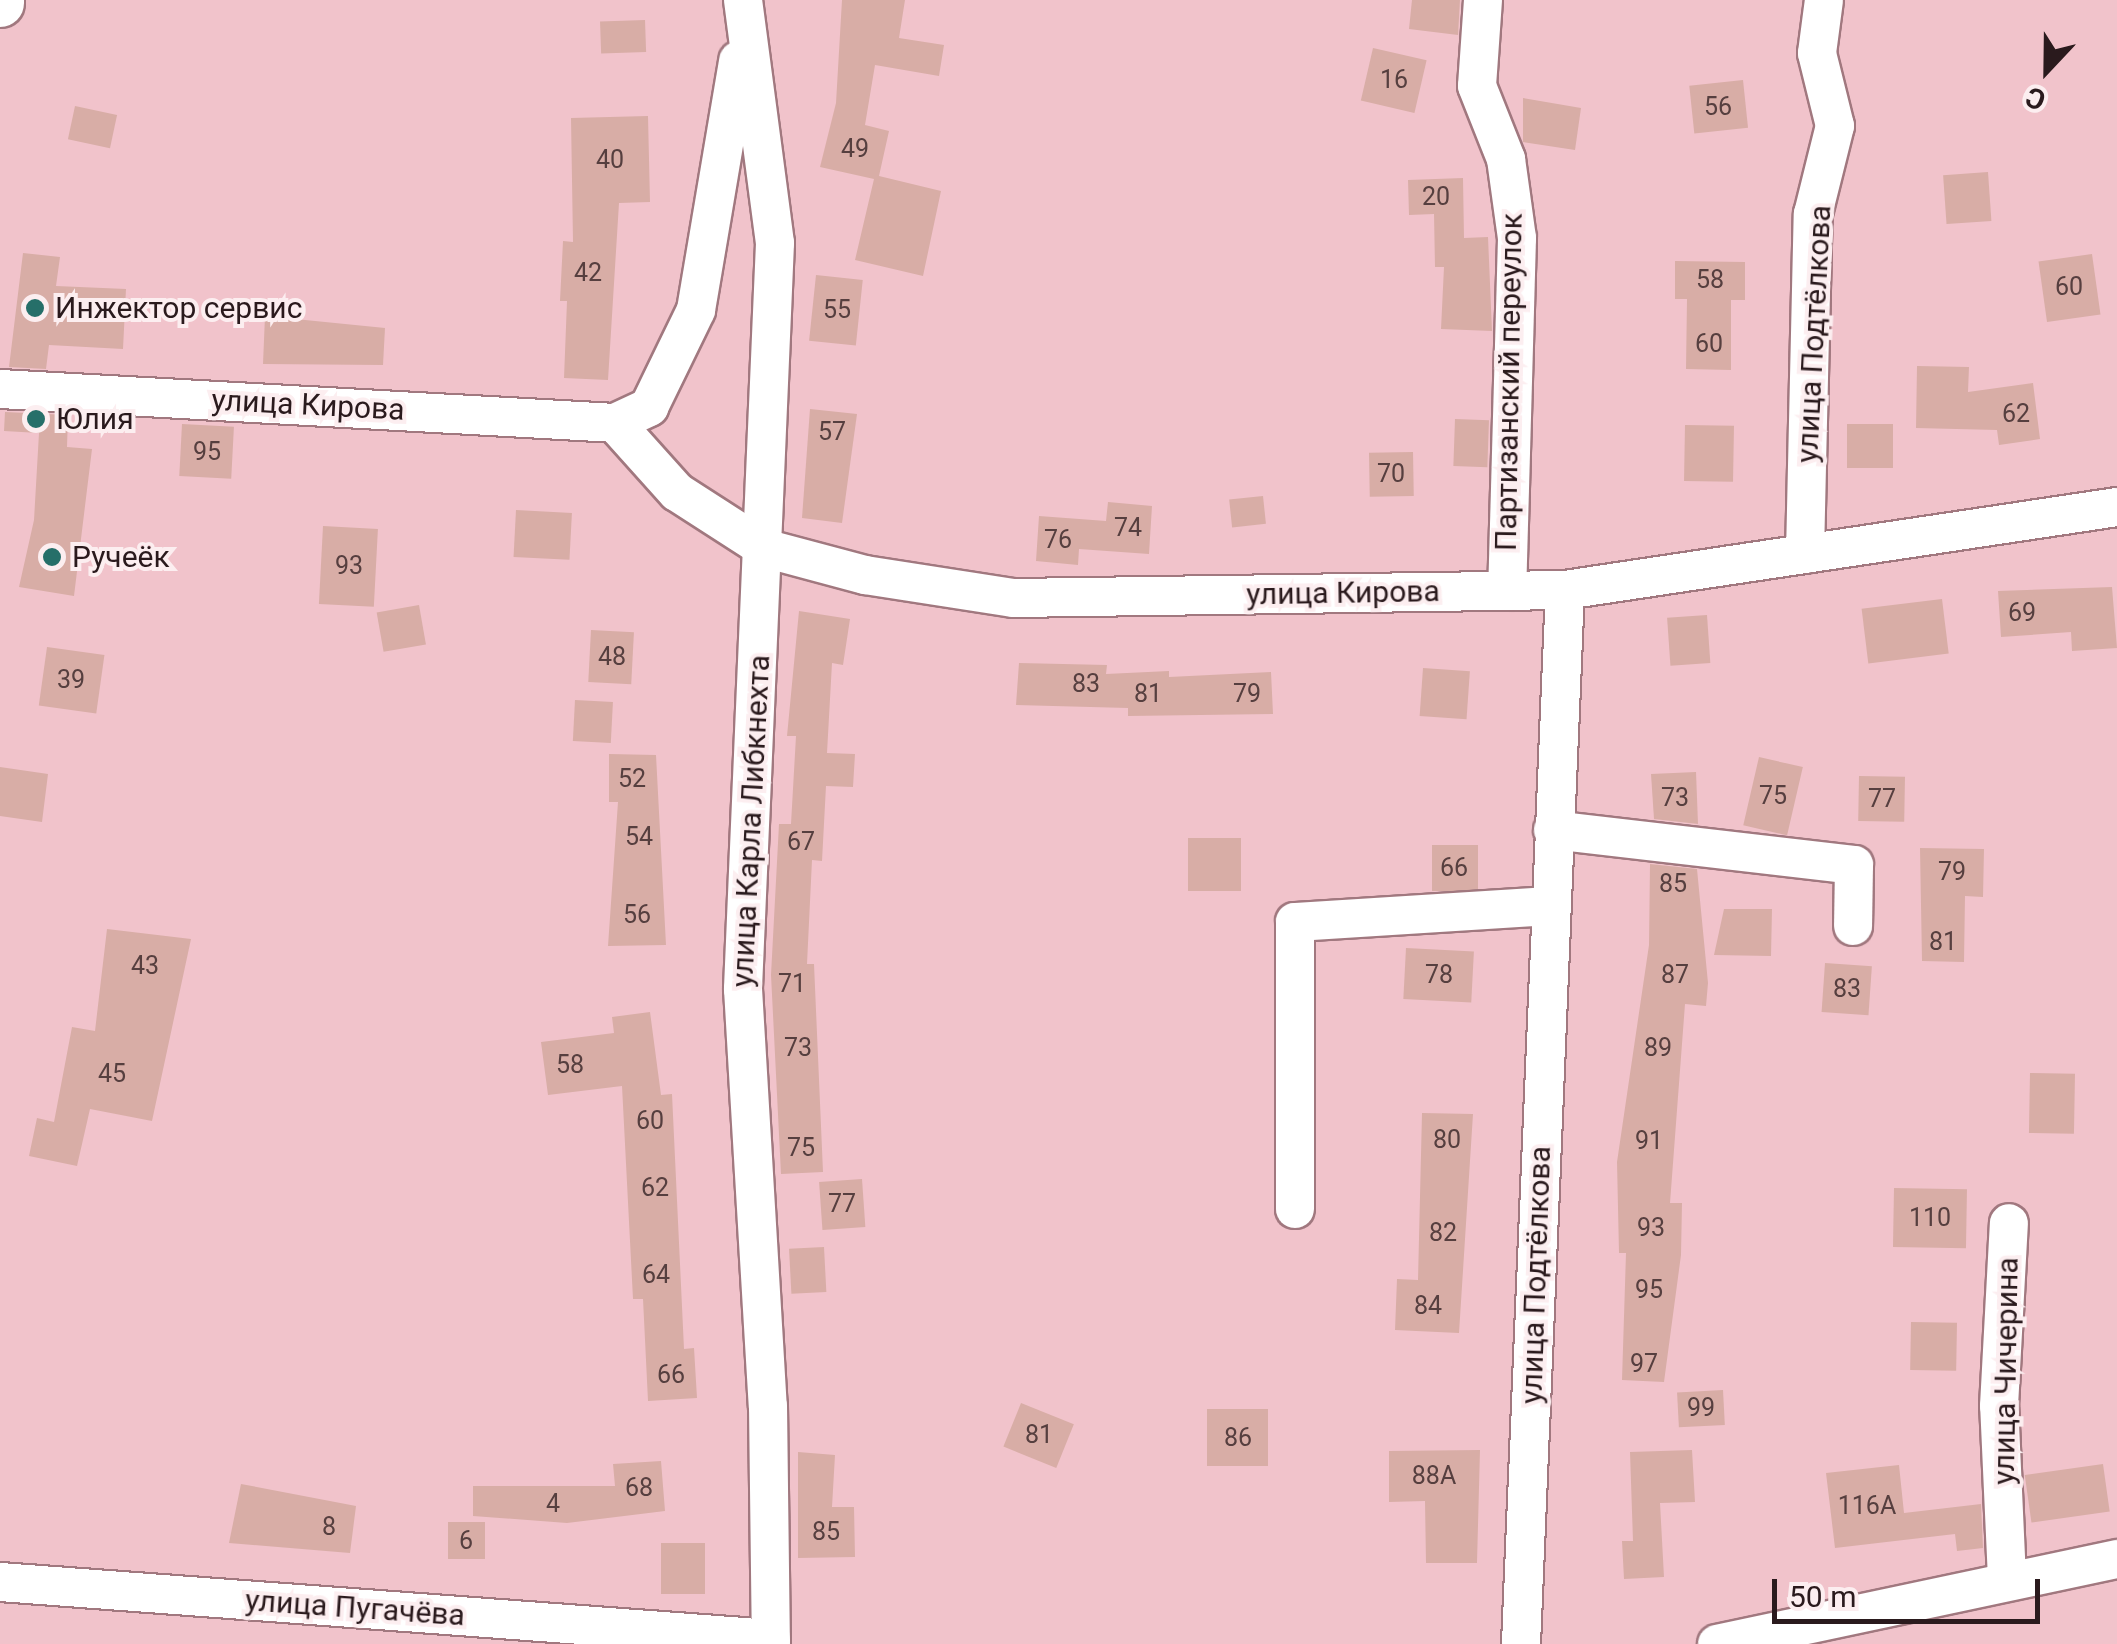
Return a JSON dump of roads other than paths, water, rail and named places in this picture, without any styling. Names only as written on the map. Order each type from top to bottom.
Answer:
[{"type":"street","name":"Партизанский переулок","points":[[1483,0],[1476,86],[1506,159],[1517,238],[1506,591]]},
{"type":"street","name":"улица Подтёлкова","points":[[1805,554],[1814,214],[1836,126],[1819,66],[1824,0]]},
{"type":"street","points":[[615,423],[649,408],[696,310],[744,10]]},
{"type":"street","name":"улица Карла Либкнехта","points":[[744,10],[775,243],[743,989],[768,1406],[771,1641]]},
{"type":"street","name":"улица Кирова","points":[[0,389],[615,423],[677,492],[764,548],[864,575],[1013,598],[1565,590],[2117,507]]},
{"type":"street","name":"улица Подтёлкова","points":[[1521,1644],[1565,590]]},
{"type":"street","points":[[1553,830],[1854,865],[1853,926]]},
{"type":"street","points":[[1295,1209],[1296,922],[1551,906]]},
{"type":"street","name":"улица Чичерина","points":[[2007,1579],[1999,1406],[2010,1223]]},
{"type":"street","points":[[1717,1644],[2007,1579],[2117,1560]]},
{"type":"street","name":"улица Пугачёва","points":[[0,1582],[771,1641]]},
{"type":"place","name":"Инжектор сервис","points":[[35,308]]},
{"type":"place","name":"Юлия","points":[[36,419]]},
{"type":"place","name":"Ручеёк","points":[[52,557]]}]
